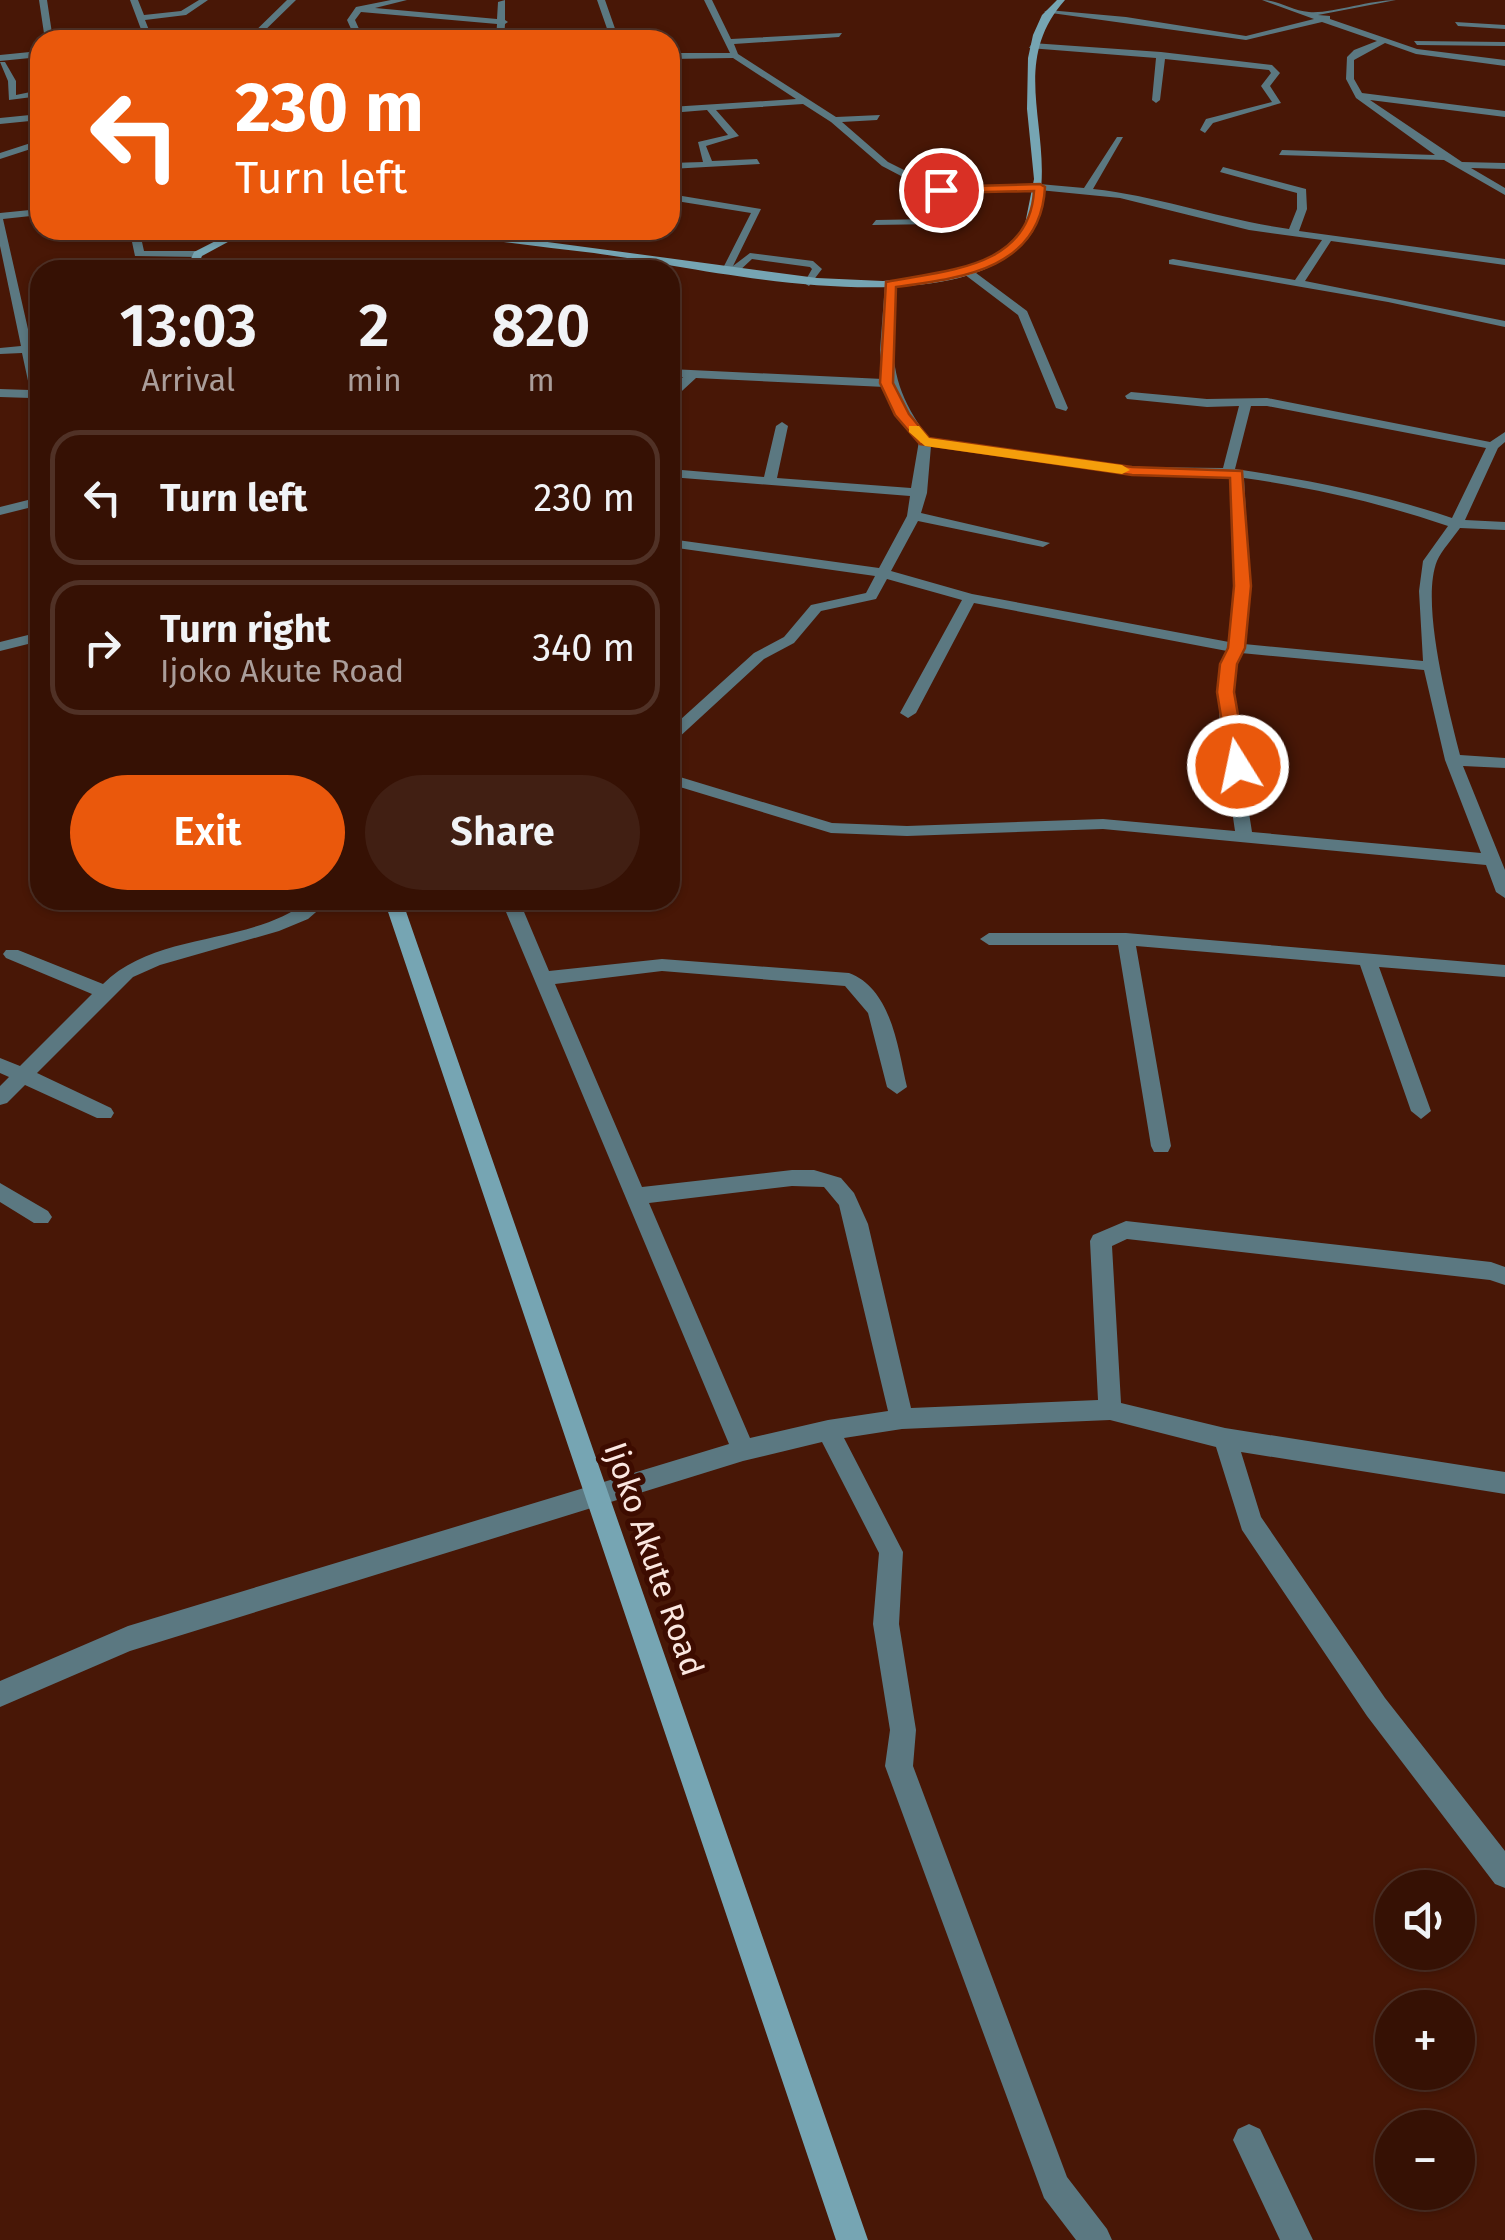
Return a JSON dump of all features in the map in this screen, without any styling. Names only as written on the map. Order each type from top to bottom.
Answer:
[{"type":"main road","points":[[680,263],[810,283],[890,284],[968,272],[992,263],[1024,239],[1038,207],[1032,46],[1048,12],[1061,0]]},
{"type":"main road","points":[[195,260],[198,254],[226,240]]},
{"type":"main road","points":[[538,240],[661,260]]},
{"type":"main road","name":"Ijoko Akute Road","points":[[396,910],[852,2240]]},
{"type":"street","points":[[43,0],[48,30]]},
{"type":"street","points":[[134,0],[145,30]]},
{"type":"street","points":[[141,18],[183,13],[204,0]]},
{"type":"street","points":[[260,30],[292,0]]},
{"type":"street","points":[[356,30],[351,20],[359,8],[403,0]]},
{"type":"street","points":[[601,0],[612,30]]},
{"type":"street","points":[[709,0],[736,54],[834,120],[884,164],[916,182],[954,190],[1040,187],[1088,191],[1154,201],[1249,228],[1505,262]]},
{"type":"street","points":[[1266,0],[1466,63],[1505,64]]},
{"type":"street","points":[[1312,13],[1392,0]]},
{"type":"street","points":[[502,2],[502,30]]},
{"type":"street","points":[[359,8],[504,22]]},
{"type":"street","points":[[1048,12],[1126,18],[1246,38],[1327,18]]},
{"type":"street","points":[[1477,14],[1491,14]]},
{"type":"street","points":[[1458,24],[1505,27]]},
{"type":"street","points":[[730,42],[839,35]]},
{"type":"street","points":[[1386,40],[1350,59],[1350,78],[1359,96],[1505,192]]},
{"type":"street","points":[[1401,45],[1447,41],[1505,44]]},
{"type":"street","points":[[1032,46],[1264,65],[1276,74],[1265,86],[1278,103],[1209,121],[1205,130]]},
{"type":"street","points":[[680,56],[736,54]]},
{"type":"street","points":[[1156,100],[1160,55]]},
{"type":"street","points":[[30,59],[1,62],[12,80],[12,98],[30,113]]},
{"type":"street","points":[[12,98],[30,95]]},
{"type":"street","points":[[1359,96],[1505,114]]},
{"type":"street","points":[[680,109],[807,101]]},
{"type":"street","points":[[709,107],[734,136],[700,144],[709,164]]},
{"type":"street","points":[[834,120],[877,117]]},
{"type":"street","points":[[0,121],[30,120]]},
{"type":"street","points":[[1088,191],[1120,139]]},
{"type":"street","points":[[0,156],[30,146]]},
{"type":"street","points":[[1282,153],[1448,158]]},
{"type":"street","points":[[680,165],[757,162]]},
{"type":"street","points":[[1464,165],[1505,166]]},
{"type":"street","points":[[1223,170],[1302,191],[1302,209],[1293,233]]},
{"type":"street","points":[[876,223],[934,222],[954,190]]},
{"type":"street","points":[[680,199],[757,211],[729,271]]},
{"type":"street","points":[[30,214],[0,218],[30,364]]},
{"type":"street","points":[[1298,283],[1329,238]]},
{"type":"street","points":[[138,240],[139,254],[198,254]]},
{"type":"street","points":[[729,271],[750,256],[813,264],[817,269],[810,283]]},
{"type":"street","points":[[1173,262],[1505,324]]},
{"type":"street","points":[[968,272],[1023,313],[1062,408]]},
{"type":"street","points":[[890,284],[886,383],[902,415],[925,441],[1132,471],[1232,473],[1362,495],[1456,524],[1505,526]]},
{"type":"street","points":[[0,351],[26,349]]},
{"type":"street","points":[[680,373],[886,383]]},
{"type":"street","points":[[680,388],[693,374]]},
{"type":"street","points":[[0,393],[30,388]]},
{"type":"street","points":[[1130,396],[1268,402],[1499,441],[1456,524],[1430,561],[1426,591],[1431,666],[1453,760],[1505,892]]},
{"type":"street","points":[[1244,836],[1226,692],[1228,664],[1236,648],[1242,586],[1232,473],[1246,404]]},
{"type":"street","points":[[770,481],[782,426]]},
{"type":"street","points":[[680,728],[759,656],[788,640],[816,608],[870,596],[914,516],[925,441]]},
{"type":"street","points":[[680,474],[920,493]]},
{"type":"street","points":[[0,511],[30,504]]},
{"type":"street","points":[[914,516],[1043,543]]},
{"type":"street","points":[[680,544],[880,573],[970,598],[1236,648],[1431,666]]},
{"type":"street","points":[[908,713],[970,598]]},
{"type":"street","points":[[0,647],[30,639]]},
{"type":"street","points":[[1453,760],[1505,763]]},
{"type":"street","points":[[680,781],[831,828],[907,832],[1103,824],[1493,860]]},
{"type":"street","points":[[0,1098],[126,972],[154,960],[273,927],[308,910]]},
{"type":"street","points":[[515,910],[743,1450]]},
{"type":"street","points":[[989,938],[1126,938],[1505,970]]},
{"type":"street","points":[[1126,938],[1161,1146]]},
{"type":"street","points":[[12,954],[106,993]]},
{"type":"street","points":[[1367,959],[1421,1111]]},
{"type":"street","points":[[546,978],[662,965],[848,980],[866,989],[874,1002],[898,1087]]},
{"type":"street","points":[[0,1065],[104,1114]]},
{"type":"street","points":[[635,1196],[799,1178],[828,1180],[846,1195],[857,1224],[902,1419]]},
{"type":"street","points":[[0,1192],[41,1217]]},
{"type":"street","points":[[1110,1410],[1101,1240],[1110,1234],[1126,1230],[1491,1271],[1505,1276]]},
{"type":"street","points":[[0,1694],[128,1639],[743,1450],[828,1430],[902,1419],[1110,1410],[1226,1440],[1505,1483]]},
{"type":"street","points":[[828,1430],[891,1552],[886,1624],[903,1730],[899,1766],[1055,2188],[1096,2240]]},
{"type":"street","points":[[1226,1440],[1251,1522],[1376,1708],[1502,1864]]},
{"type":"street","points":[[1249,2140],[1297,2240]]},
{"type":"slow traffic","points":[[914,429],[925,441],[1122,470]]},
{"type":"route","points":[[941,190],[1040,187],[1032,225],[1010,252],[968,272],[890,284],[886,383],[902,415],[925,441],[1132,471],[1237,474],[1242,586],[1236,648],[1228,664],[1226,692],[1238,766]]}]
